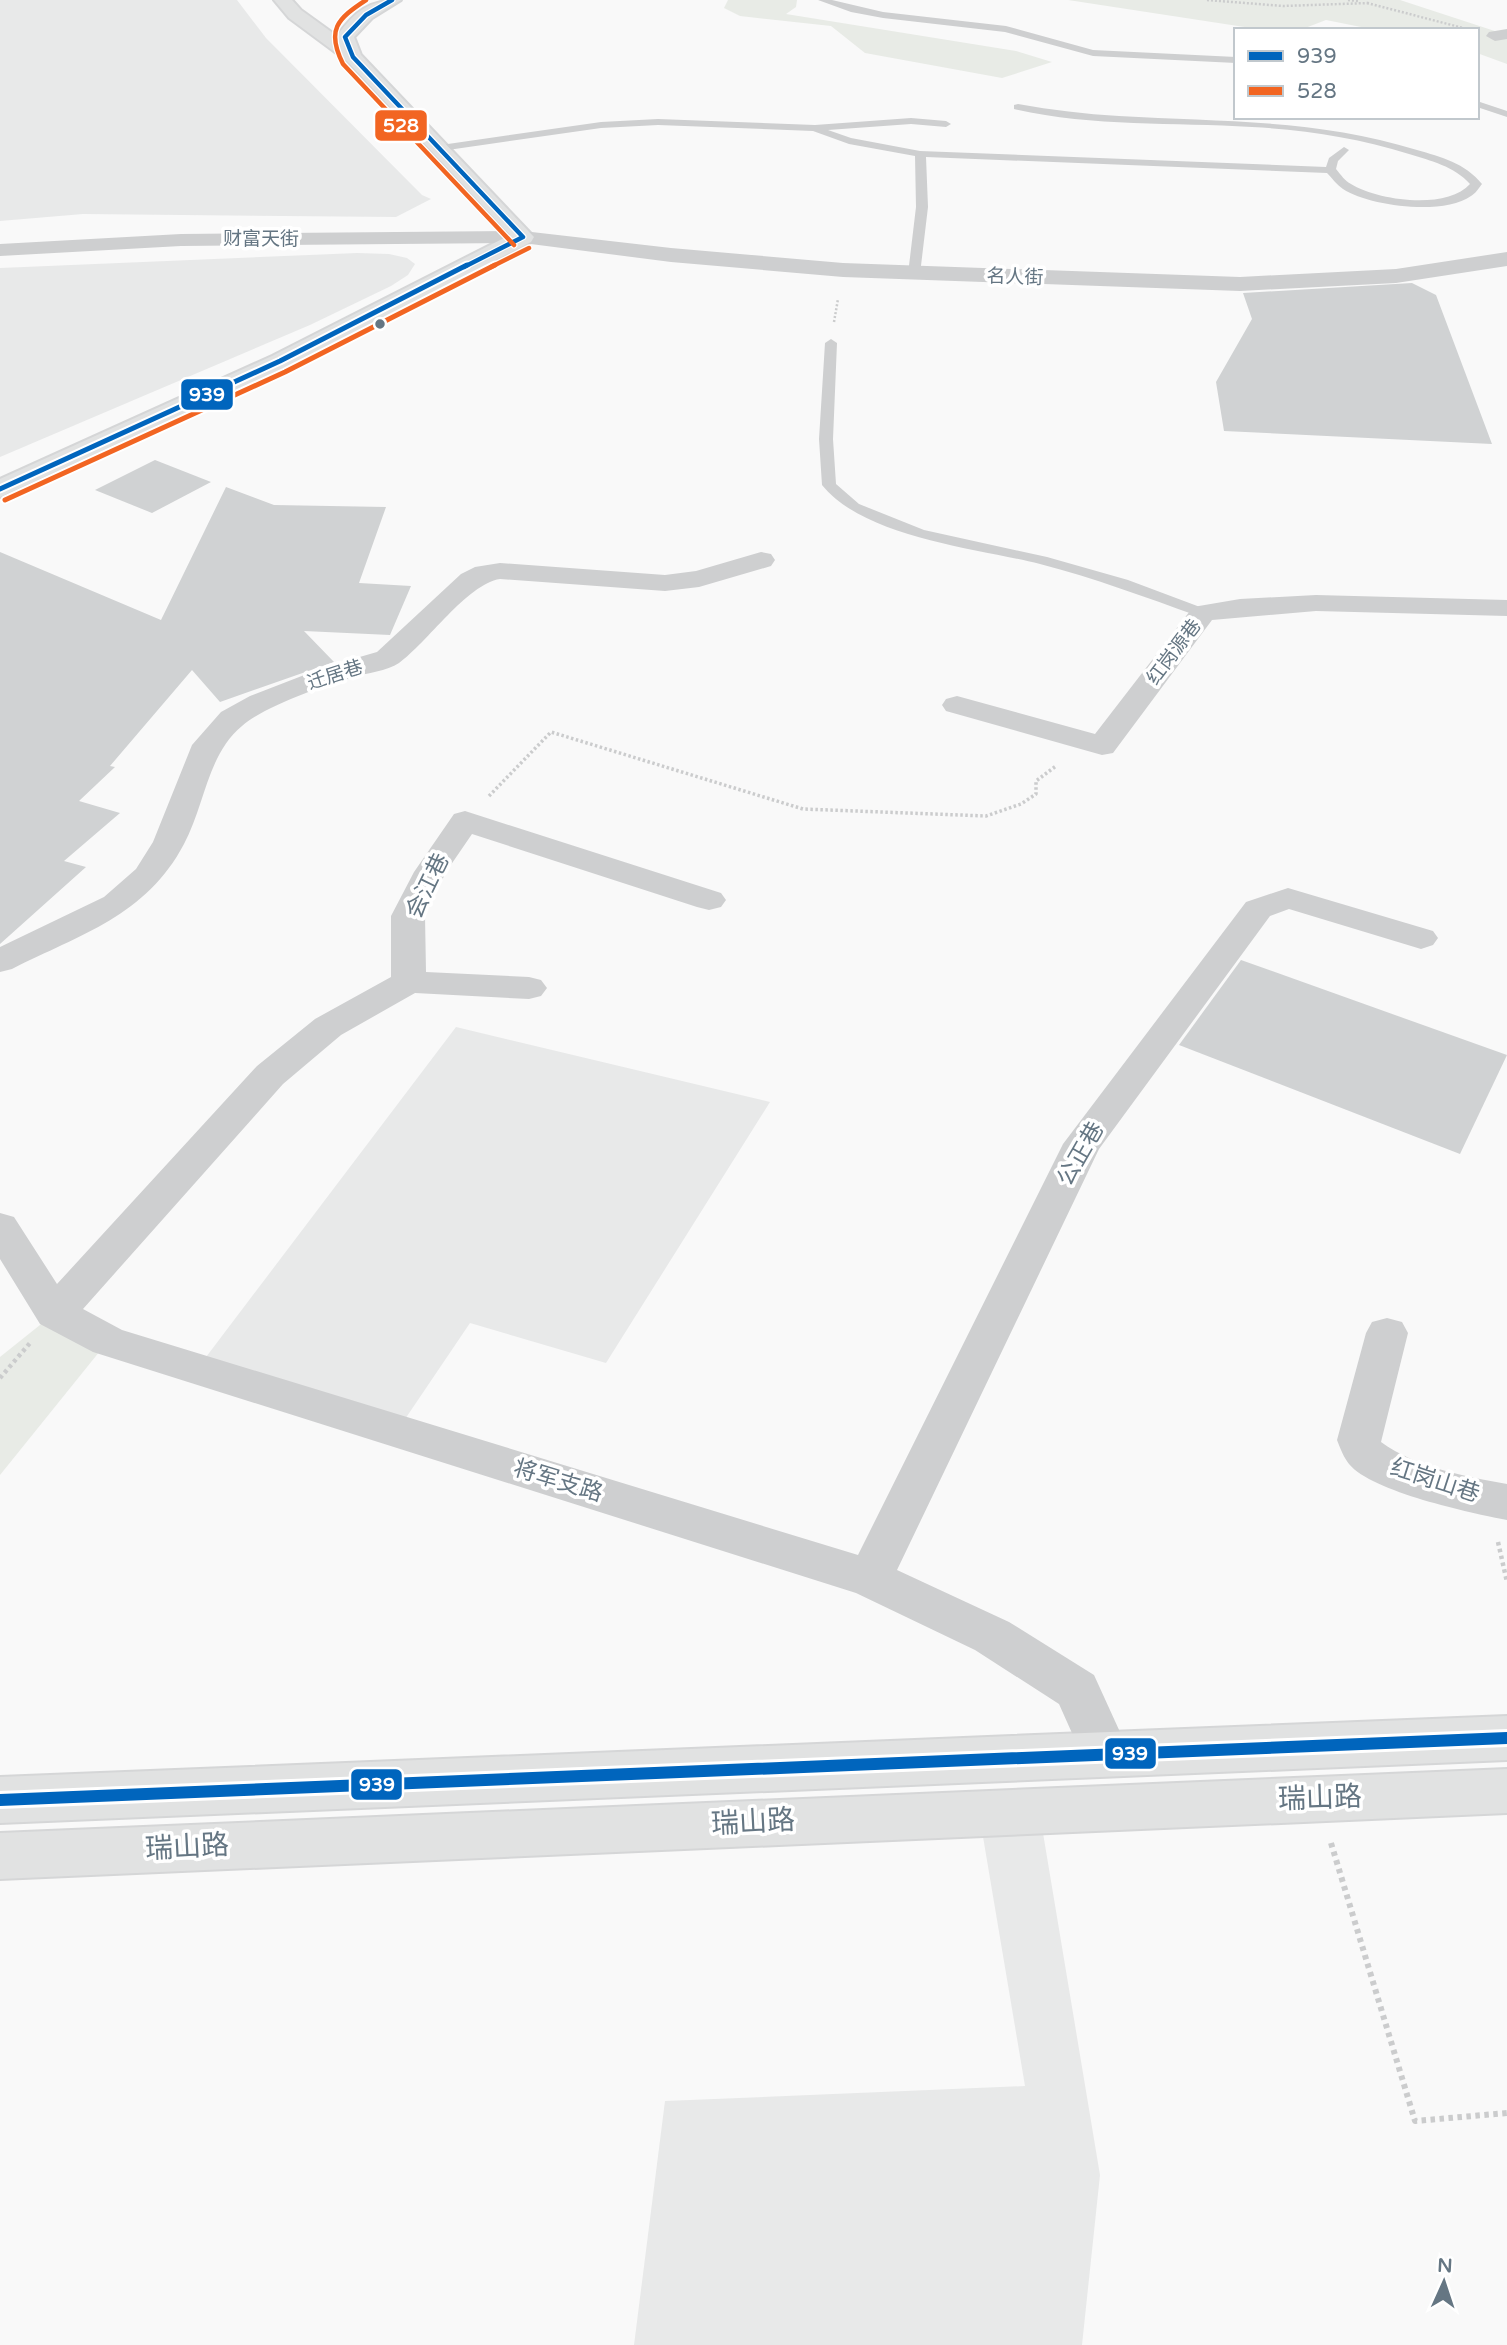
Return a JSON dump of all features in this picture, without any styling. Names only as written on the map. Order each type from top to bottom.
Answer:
[{"type":"main road","points":[[0,489],[280,361],[523,237],[353,57],[295,14],[283,0]]},
{"type":"main road","points":[[353,57],[345,37],[354,24],[371,10],[392,0]]},
{"type":"main road","points":[[0,1800],[1507,1738]]},
{"type":"main road","name":"瑞山路","points":[[0,1856],[1507,1791]]},
{"type":"street","name":"财富天街","points":[[0,250],[181,240],[523,237]]},
{"type":"street","name":"名人街","points":[[523,237],[671,255],[843,270],[1240,284],[1396,276],[1507,259]]},
{"type":"street","name":"迁居巷","points":[[0,961],[117,904],[149,875],[169,842],[207,745],[232,718],[261,702],[335,673],[387,658],[471,580],[485,573],[500,571],[665,583],[699,579],[761,560]]},
{"type":"street","name":"红岗源巷","points":[[1102,746],[1203,613],[1241,607],[1313,604],[1507,608]]},
{"type":"street","points":[[957,705],[1102,746]]},
{"type":"street","points":[[465,821],[709,900]]},
{"type":"street","name":"会江巷","points":[[409,982],[408,916],[430,872],[465,821]]},
{"type":"street","name":"公正巷","points":[[870,1578],[1082,1144],[1258,909],[1288,898],[1421,938]]},
{"type":"street","points":[[55,1312],[270,1074],[328,1027],[409,982],[529,988]]},
{"type":"street","name":"将军支路","points":[[0,1227],[55,1312],[108,1341],[870,1578],[992,1636],[1077,1690],[1105,1754]]},
{"type":"street","name":"红岗山巷","points":[[1387,1333],[1359,1440],[1364,1452],[1377,1462],[1458,1493],[1507,1502]]},
{"type":"lane","points":[[823,0],[854,10],[883,15],[1006,29],[1093,53],[1234,60]]},
{"type":"lane","points":[[1479,105],[1507,114]]},
{"type":"lane","points":[[814,128],[849,141],[920,154],[1331,170],[1346,186],[1371,196],[1400,202],[1460,199],[1473,191],[1476,184],[1457,167],[1437,159],[1375,140],[1333,132],[1283,126],[1088,118],[1053,115],[1018,107]]},
{"type":"lane","points":[[441,148],[626,123],[814,128],[911,121],[946,124]]},
{"type":"lane","points":[[1331,170],[1333,160],[1344,150]]},
{"type":"lane","points":[[915,274],[922,207],[920,154]]},
{"type":"lane","points":[[831,343],[825,439],[829,485],[854,507],[920,533],[1042,560],[1123,583],[1203,613]]},
{"type":"path","points":[[1207,0],[1283,6],[1368,3]]},
{"type":"path","points":[[1348,0],[1463,28]]},
{"type":"path","points":[[831,343],[843,270]]},
{"type":"path","points":[[465,821],[551,732],[803,809],[986,816],[1021,804],[1036,794],[1036,781],[1054,767],[1102,746]]},
{"type":"path","points":[[1318,1798],[1415,2121],[1507,2113]]},
{"type":"shaded area","points":[[0,0],[237,0],[266,38],[422,195],[431,199],[396,217],[83,214],[0,221]]},
{"type":"shaded area","points":[[728,0],[797,0],[796,7],[786,14],[1016,51],[1052,62],[1002,78],[865,53],[831,26],[740,16],[724,8]]},
{"type":"shaded area","points":[[1068,0],[1400,0],[1507,35],[1507,64],[1479,54],[1479,28],[1366,28],[1326,20],[1305,28],[1251,28]]},
{"type":"shaded area","points":[[357,253],[389,254],[407,258],[415,264],[408,275],[391,286],[310,325],[0,457],[0,268]]},
{"type":"shaded area","points":[[456,1027],[770,1102],[606,1363],[470,1323],[397,1431],[197,1369]]},
{"type":"shaded area","points":[[55,1313],[108,1341],[0,1475],[0,1357]]},
{"type":"shaded area","points":[[1039,1809],[1100,2175],[1082,2345],[634,2345],[665,2101],[1025,2086],[979,1813]]},
{"type":"building","points":[[1412,283],[1436,295],[1492,444],[1224,431],[1216,382],[1252,319],[1243,293]]},
{"type":"building","points":[[155,460],[211,482],[152,513],[95,490]]},
{"type":"building","points":[[226,487],[274,505],[386,507],[359,583],[411,586],[390,635],[304,631],[334,662],[220,702],[192,670],[110,766],[115,767],[79,801],[120,813],[64,861],[86,867],[0,944],[0,552],[161,620]]},
{"type":"building","points":[[1241,960],[1507,1055],[1460,1154],[1179,1045]]},
{"type":"transit line","name":"528","points":[[366,0],[345,16],[334,32],[334,44],[343,64],[514,245]]},
{"type":"transit line","name":"939","points":[[0,489],[280,361],[523,237],[353,57],[345,37],[366,15],[392,0]]},
{"type":"transit line","name":"528","points":[[5,500],[285,372],[529,248]]},
{"type":"transit line","name":"939","points":[[0,1800],[1507,1738]]}]
